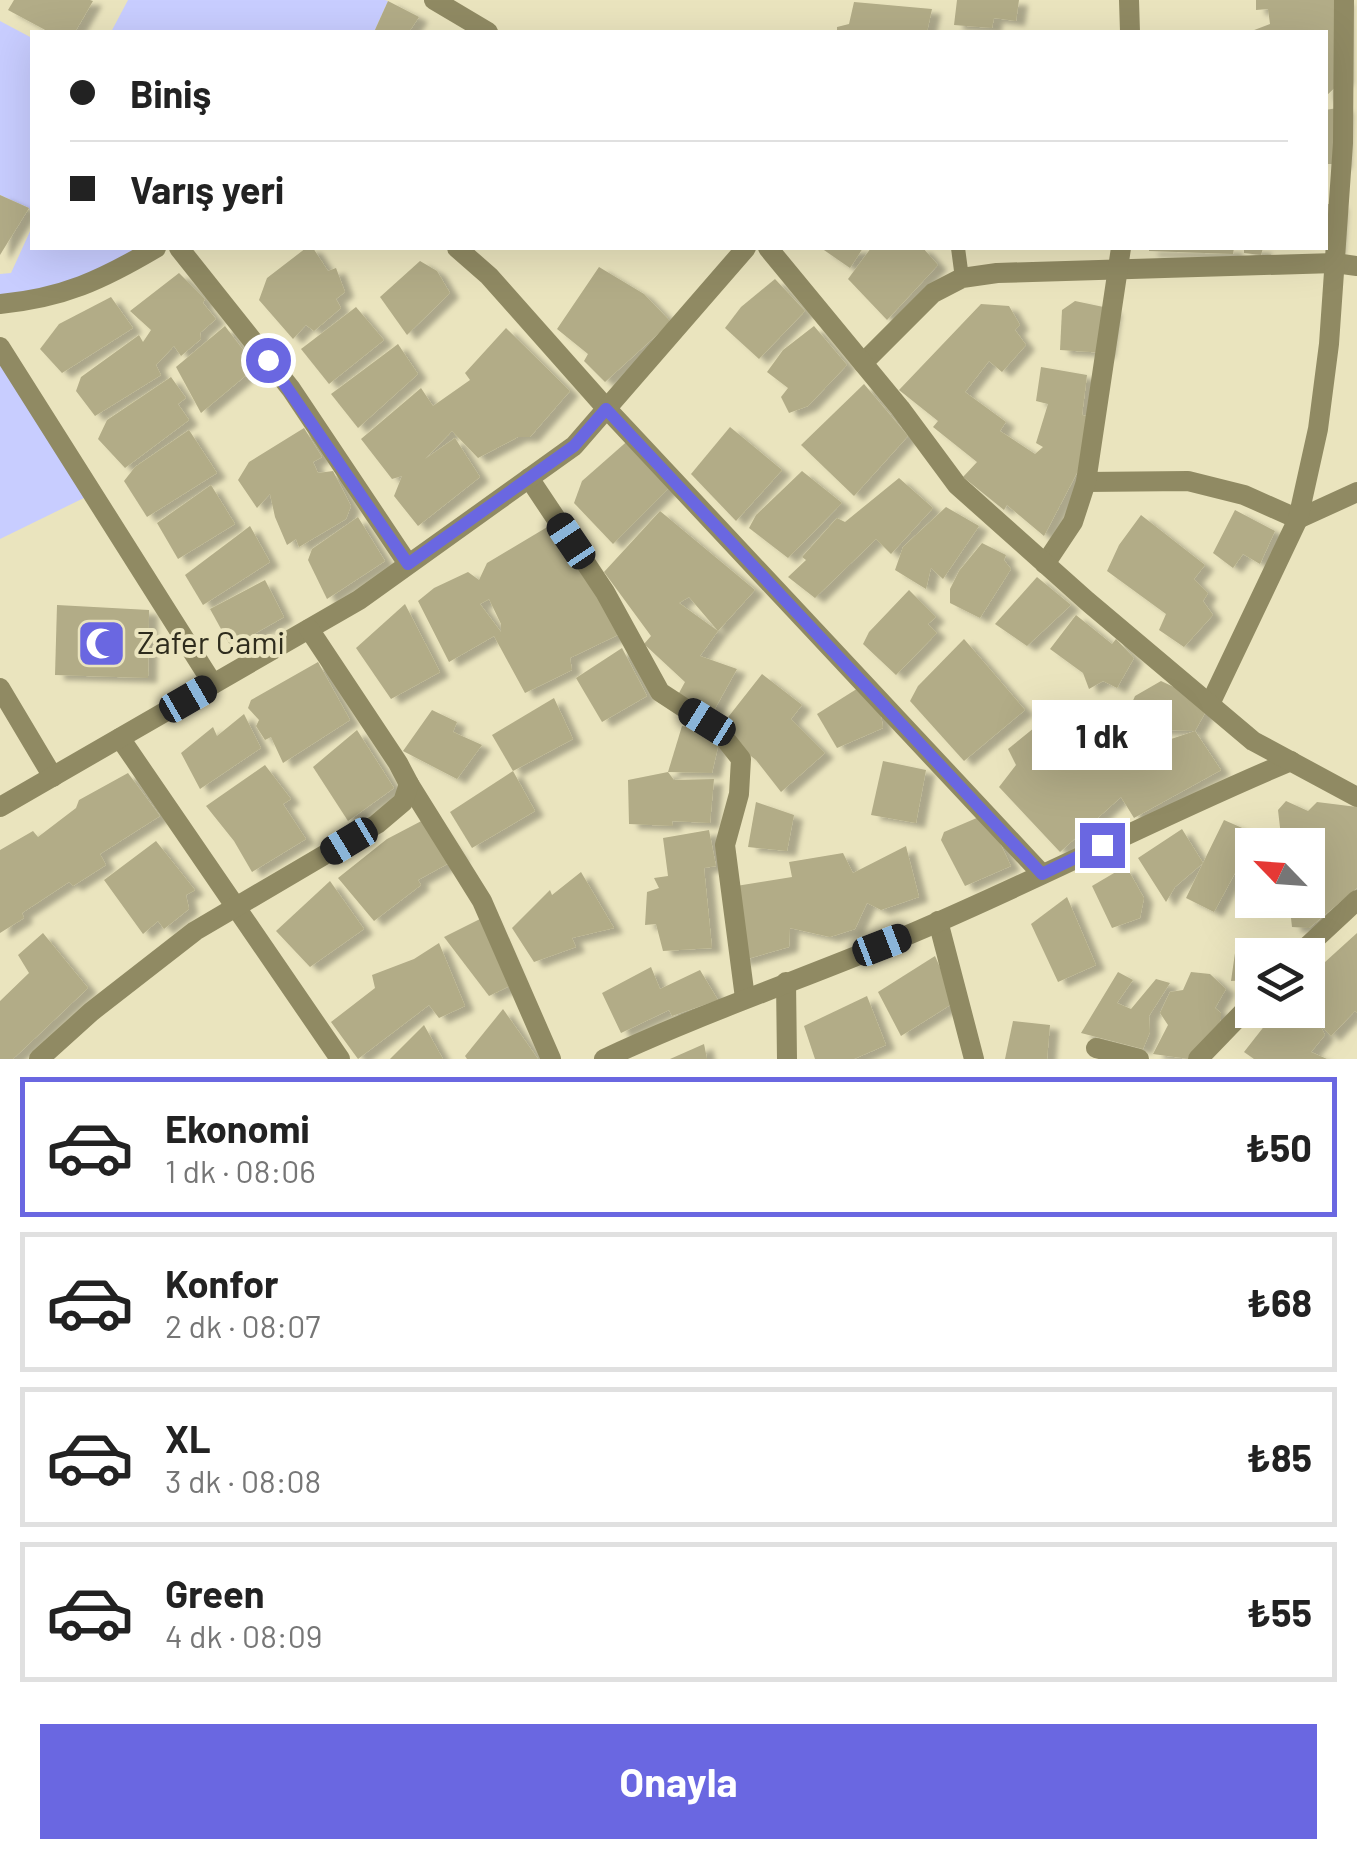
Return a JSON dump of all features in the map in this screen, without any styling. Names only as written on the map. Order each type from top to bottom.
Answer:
[{"type":"street","points":[[1129,0],[1130,30]]},
{"type":"street","points":[[1210,704],[1298,519],[1318,429],[1330,344],[1350,67],[1344,0]]},
{"type":"street","points":[[444,2],[484,30]]},
{"type":"street","points":[[0,304],[40,300],[108,277],[153,250]]},
{"type":"street","points":[[181,250],[291,388],[408,564]]},
{"type":"street","points":[[460,250],[489,276],[606,409],[1042,874]]},
{"type":"street","points":[[0,807],[359,600],[574,446],[744,250]]},
{"type":"street","points":[[770,250],[957,486],[1253,741],[1357,797]]},
{"type":"street","points":[[1045,564],[1073,522],[1086,482],[1121,250]]},
{"type":"street","points":[[863,363],[934,293],[962,278],[997,273],[1357,266]]},
{"type":"street","points":[[0,347],[213,684]]},
{"type":"street","points":[[529,478],[605,592],[660,692],[718,730],[741,760],[738,794],[724,845],[745,998]]},
{"type":"street","points":[[1086,482],[1188,481],[1244,495],[1298,519],[1357,492]]},
{"type":"street","points":[[309,629],[482,901],[551,1059]]},
{"type":"street","points":[[0,688],[53,776]]},
{"type":"street","points":[[120,738],[340,1059]]},
{"type":"street","points":[[604,1059],[686,1020],[938,921],[1192,802],[1291,762]]},
{"type":"street","points":[[38,1059],[195,931],[377,824],[403,802],[409,784]]},
{"type":"street","points":[[1316,938],[1357,900]]},
{"type":"street","points":[[938,921],[974,1059]]},
{"type":"street","points":[[786,982],[787,1059]]},
{"type":"street","points":[[1198,1059],[1235,1020]]},
{"type":"street","points":[[1096,1048],[1138,1059]]},
{"type":"lane","points":[[958,250],[962,278]]},
{"type":"shaded area","points":[[128,0],[388,1],[375,30],[112,30]]},
{"type":"shaded area","points":[[0,21],[30,37],[30,210],[0,195]]},
{"type":"shaded area","points":[[30,231],[30,250],[153,250],[108,277],[0,304],[0,274],[11,273]]},
{"type":"shaded area","points":[[0,347],[92,494],[0,539]]},
{"type":"building","points":[[14,0],[93,1],[76,30],[45,30],[8,10]]},
{"type":"building","points":[[957,0],[1019,0],[1016,21],[994,18],[992,28],[954,25]]},
{"type":"building","points":[[1256,0],[1344,0],[1344,79],[1328,94],[1328,30],[1254,30],[1270,24],[1268,9],[1256,10]]},
{"type":"building","points":[[388,1],[419,17],[410,30],[375,30]]},
{"type":"building","points":[[854,2],[932,9],[927,30],[837,30],[849,24]]},
{"type":"building","points":[[1344,107],[1342,164],[1328,164],[1328,110]]},
{"type":"building","points":[[0,195],[29,208],[0,255]]},
{"type":"building","points":[[1328,204],[1339,204],[1336,251],[1325,250]]},
{"type":"building","points":[[303,250],[314,250],[328,271],[336,268],[345,292],[336,299],[341,308],[314,331],[306,325],[293,339],[259,300],[267,278]]},
{"type":"building","points":[[824,250],[862,250],[850,268]]},
{"type":"building","points":[[870,250],[925,250],[938,265],[887,320],[848,279]]},
{"type":"building","points":[[1149,250],[1234,250],[1233,254]]},
{"type":"building","points":[[1244,250],[1262,250],[1261,255]]},
{"type":"building","points":[[420,261],[437,271],[450,293],[407,335],[380,297]]},
{"type":"building","points":[[599,267],[644,294],[671,322],[605,382],[584,361],[588,354],[557,329]]},
{"type":"building","points":[[179,273],[205,299],[203,303],[216,319],[181,356],[174,346],[156,365],[161,375],[95,416],[76,391],[81,377],[139,335],[143,342],[151,330],[130,311]]},
{"type":"building","points":[[775,279],[805,311],[759,359],[725,328],[741,307]]},
{"type":"building","points":[[111,297],[133,328],[62,373],[40,349],[59,324]]},
{"type":"building","points":[[1075,301],[1113,309],[1106,353],[1060,350],[1062,310]]},
{"type":"building","points":[[981,304],[1009,306],[1020,325],[1015,330],[1026,345],[1002,372],[989,361],[965,392],[1006,422],[1000,431],[1035,454],[1043,447],[1036,443],[1048,404],[1036,401],[1041,367],[1087,375],[1082,415],[1089,417],[1079,469],[1044,536],[1007,505],[1004,510],[963,477],[977,462],[933,427],[938,421],[899,390]]},
{"type":"building","points":[[356,307],[384,340],[329,384],[301,349]]},
{"type":"building","points":[[225,326],[256,367],[201,413],[176,367]]},
{"type":"building","points":[[814,326],[847,365],[808,406],[789,413],[781,397],[788,388],[767,372],[783,350]]},
{"type":"building","points":[[506,328],[570,391],[530,437],[518,437],[478,458],[452,431],[425,459],[455,438],[480,477],[418,526],[394,496],[402,476],[392,479],[361,439],[421,388],[433,406],[470,380],[465,373]]},
{"type":"building","points":[[398,344],[418,374],[358,428],[331,394]]},
{"type":"building","points":[[171,377],[186,398],[178,404],[189,420],[125,468],[98,439],[107,420]]},
{"type":"building","points":[[864,384],[908,436],[854,496],[801,445]]},
{"type":"building","points":[[730,427],[782,470],[736,521],[691,474]]},
{"type":"building","points":[[304,428],[322,457],[313,462],[318,473],[333,471],[351,506],[346,519],[299,547],[296,539],[287,545],[270,494],[257,508],[238,480],[249,462]]},
{"type":"building","points":[[189,430],[217,473],[147,517],[124,481],[135,467]]},
{"type":"building","points":[[632,437],[675,482],[613,544],[574,503],[582,481]]},
{"type":"building","points":[[802,471],[842,503],[788,558],[749,528],[756,515]]},
{"type":"building","points":[[899,478],[933,508],[891,554],[876,539],[815,598],[788,577],[837,518],[845,522]]},
{"type":"building","points":[[211,485],[235,524],[178,559],[157,523]]},
{"type":"building","points":[[946,507],[979,526],[943,579],[931,568],[926,589],[895,570],[903,547]]},
{"type":"building","points":[[1235,510],[1275,531],[1260,564],[1243,554],[1233,568],[1213,553]]},
{"type":"building","points":[[660,511],[755,590],[700,656],[737,669],[707,723],[674,702],[685,682],[644,644],[651,636],[604,572]],"holes":[[[689,597],[718,631],[679,603]]]},
{"type":"building","points":[[1141,515],[1205,565],[1194,579],[1208,593],[1203,601],[1213,615],[1184,647],[1159,630],[1166,614],[1107,571],[1119,545]]},
{"type":"building","points":[[358,517],[385,561],[327,599],[308,560],[312,549]]},
{"type":"building","points":[[554,523],[626,631],[570,658],[572,670],[525,693],[494,636],[449,662],[418,601],[434,588],[468,572],[479,580],[487,563]],"holes":[[[489,599],[501,632],[480,604]]]},
{"type":"building","points":[[250,526],[270,562],[203,605],[185,575]]},
{"type":"building","points":[[982,543],[1006,555],[1004,560],[1011,569],[980,618],[950,603],[950,589]]},
{"type":"building","points":[[1037,577],[1071,605],[1027,646],[995,624]]},
{"type":"building","points":[[265,580],[284,617],[231,647],[210,609]]},
{"type":"building","points":[[909,590],[936,617],[928,624],[937,633],[896,675],[863,644],[869,632]]},
{"type":"building","points":[[405,604],[440,672],[391,699],[356,648]]},
{"type":"building","name":"Zafer Cami","points":[[57,605],[149,610],[148,678],[55,675]]},
{"type":"building","points":[[1076,615],[1112,644],[1116,639],[1134,658],[1117,688],[1103,681],[1089,689],[1083,673],[1050,649]]},
{"type":"building","points":[[964,639],[1025,710],[964,761],[910,701],[918,686]]},
{"type":"building","points":[[622,648],[647,696],[602,722],[576,678]]},
{"type":"building","points":[[318,662],[350,720],[283,763],[271,737],[265,740],[256,726],[259,720],[248,708],[251,700]]},
{"type":"building","points":[[762,674],[802,705],[791,719],[825,753],[781,792],[756,760],[718,730]]},
{"type":"building","points":[[1161,681],[1210,704],[1195,731],[1121,728],[1135,696]]},
{"type":"building","points":[[863,685],[879,701],[883,728],[837,748],[817,714]]},
{"type":"building","points":[[554,698],[573,739],[513,771],[492,735]]},
{"type":"building","points":[[1066,702],[1125,749],[1150,746],[1195,731],[1221,770],[1134,818],[1121,797],[1060,852],[999,787],[1016,765],[1008,749]]},
{"type":"building","points":[[432,710],[457,722],[453,732],[482,745],[457,779],[403,751]]},
{"type":"building","points":[[244,714],[261,748],[200,789],[181,753],[213,727],[217,736]]},
{"type":"building","points":[[682,726],[721,734],[712,773],[668,772]]},
{"type":"building","points":[[357,730],[394,788],[348,821],[313,767]]},
{"type":"building","points":[[883,761],[926,770],[916,823],[871,815]]},
{"type":"building","points":[[265,765],[291,799],[283,804],[306,839],[252,872],[206,806]]},
{"type":"building","points":[[513,771],[535,811],[472,848],[450,812]]},
{"type":"building","points":[[668,772],[674,780],[714,779],[710,823],[629,824],[628,780]]},
{"type":"building","points":[[128,773],[160,816],[100,854],[106,865],[73,886],[69,882],[22,913],[24,918],[0,933],[0,850],[33,831],[38,837],[76,808],[79,800]]},
{"type":"building","points":[[1286,801],[1308,811],[1317,802],[1357,807],[1357,888],[1325,915],[1325,828],[1280,828],[1278,810]]},
{"type":"building","points":[[756,802],[794,815],[787,851],[748,847]]},
{"type":"building","points":[[986,814],[1011,866],[965,886],[941,840],[944,832]]},
{"type":"building","points":[[429,817],[460,857],[418,880],[421,885],[374,921],[338,878],[387,839]]},
{"type":"building","points":[[1224,820],[1242,828],[1235,828],[1235,873],[1214,912],[1186,898]]},
{"type":"building","points":[[1182,829],[1203,863],[1175,887],[1166,902],[1138,858]]},
{"type":"building","points":[[709,830],[716,866],[704,868],[712,948],[663,951],[656,924],[645,925],[647,892],[659,888],[654,878],[668,876],[663,838]]},
{"type":"building","points":[[156,841],[195,890],[186,895],[189,909],[164,929],[158,921],[143,934],[104,880]]},
{"type":"building","points":[[906,846],[919,897],[881,910],[867,903],[855,929],[830,937],[790,928],[789,947],[740,961],[730,887],[792,877],[789,862],[843,853],[853,873]]},
{"type":"building","points":[[1126,866],[1144,898],[1140,918],[1112,928],[1092,886]]},
{"type":"building","points":[[581,872],[614,928],[572,938],[576,947],[534,962],[512,928],[550,890],[552,895]]},
{"type":"building","points":[[330,881],[364,929],[310,967],[276,931]]},
{"type":"building","points":[[1067,897],[1096,965],[1058,982],[1031,924]]},
{"type":"building","points":[[488,915],[518,982],[489,996],[444,937]]},
{"type":"building","points":[[1291,918],[1321,918],[1309,928],[1292,927]]},
{"type":"building","points":[[43,933],[88,988],[13,1059],[0,1059],[0,1001],[29,973],[18,955]]},
{"type":"building","points":[[1357,933],[1357,1013],[1331,1036],[1323,1028],[1325,962]]},
{"type":"building","points":[[439,943],[465,1006],[439,1018],[429,1005],[358,1059],[331,1022],[375,988],[372,975],[414,959]]},
{"type":"building","points":[[935,956],[955,1002],[901,1036],[878,992]]},
{"type":"building","points":[[651,967],[660,989],[700,970],[718,1000],[672,1016],[669,1010],[621,1033],[602,993]]},
{"type":"building","points":[[1118,972],[1133,980],[1117,1003],[1131,1009],[1156,979],[1170,983],[1149,1016],[1150,1032],[1143,1049],[1081,1033]]},
{"type":"building","points":[[1191,972],[1210,974],[1226,989],[1215,1008],[1221,1019],[1213,1038],[1189,1059],[1153,1054],[1168,1025],[1160,1013],[1170,992],[1183,990]]},
{"type":"building","points":[[867,996],[886,1045],[854,1059],[815,1059],[804,1026]]},
{"type":"building","points":[[503,1009],[538,1059],[467,1059],[465,1056]]},
{"type":"building","points":[[1013,1021],[1050,1025],[1047,1059],[1005,1059]]},
{"type":"building","points":[[424,1025],[443,1059],[390,1059]]},
{"type":"building","points":[[1263,1028],[1322,1028],[1325,1035],[1311,1052],[1327,1059],[1254,1059],[1244,1052]]},
{"type":"building","points":[[704,1044],[707,1059],[670,1059]]},
{"type":"place","name":"Zafer Cami","points":[[102,643]]},
{"type":"route","points":[[268,360],[291,388],[408,564],[574,446],[606,409],[1042,874],[1102,845]]}]
